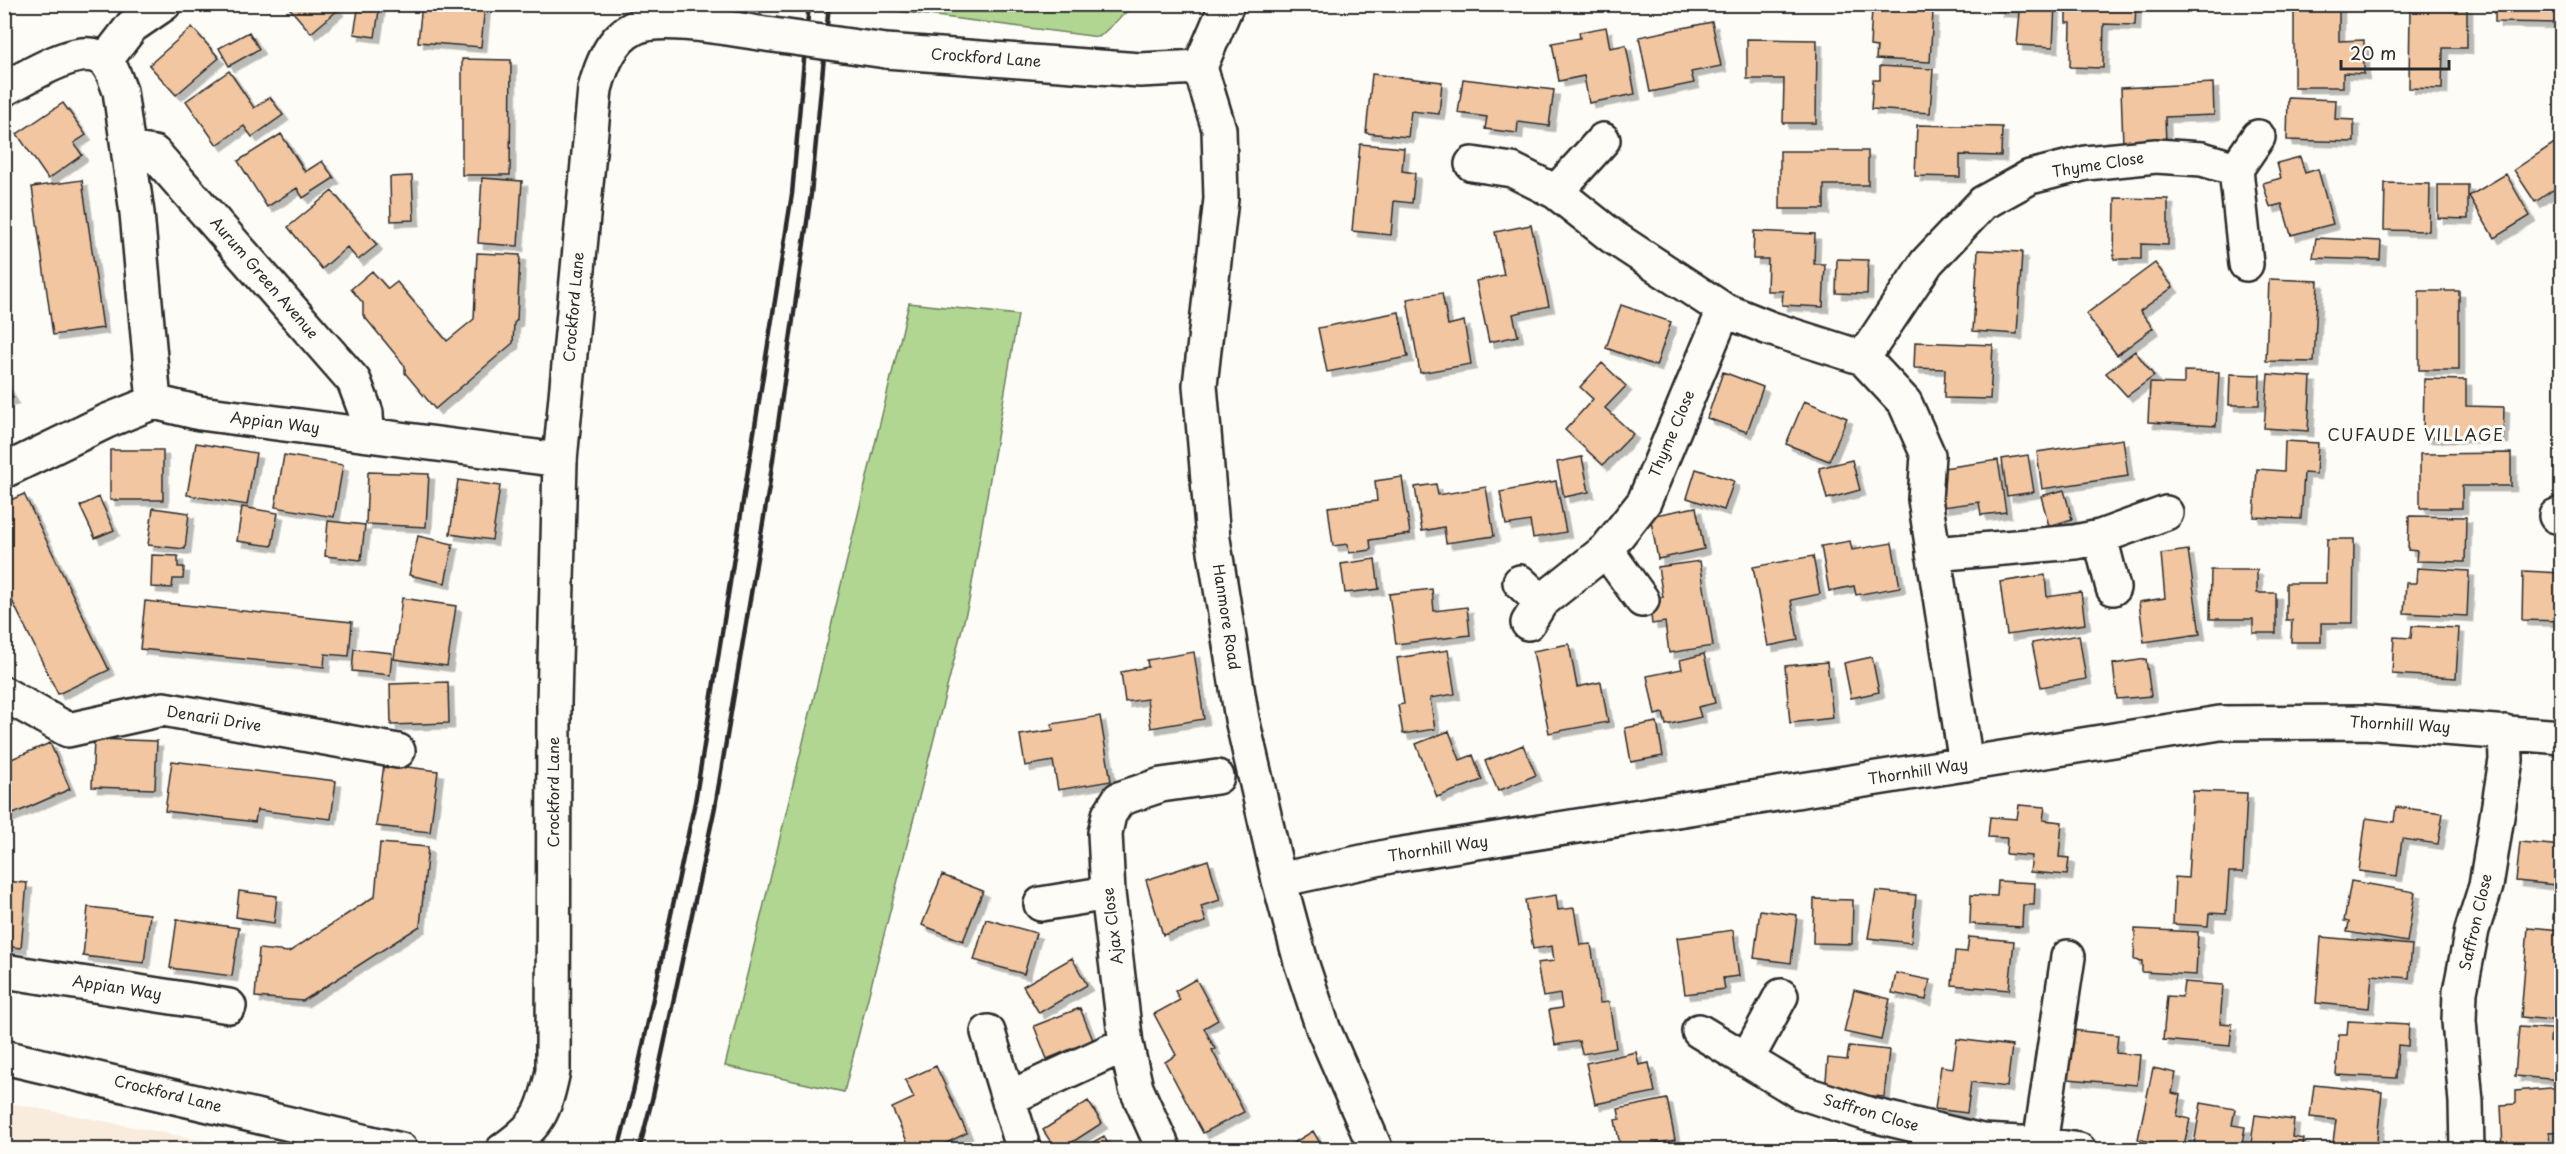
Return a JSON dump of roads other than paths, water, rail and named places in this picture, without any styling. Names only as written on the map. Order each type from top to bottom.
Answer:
[{"type":"street","points":[[105,61],[132,26],[164,4]]},
{"type":"street","points":[[1200,67],[1227,4]]},
{"type":"street","name":"Crockford Lane","points":[[503,1149],[525,1134],[542,1113],[553,1071],[554,703],[560,460],[595,89],[606,58],[621,37],[652,14],[674,23],[886,51],[1140,70],[1200,67]]},
{"type":"street","points":[[4,90],[52,64],[83,54],[105,61],[120,91],[137,213],[154,402],[107,421],[4,471]]},
{"type":"street","name":"Hanmore Road","points":[[1200,67],[1219,129],[1221,188],[1200,385],[1213,538],[1242,719],[1279,880],[1301,962],[1323,1028],[1376,1149]]},
{"type":"street","points":[[2246,264],[2236,169],[2258,137]]},
{"type":"street","points":[[1556,192],[1603,140]]},
{"type":"street","name":"Aurum Green Avenue","points":[[128,149],[154,153],[354,381],[366,413],[367,434]]},
{"type":"street","name":"Thyme Close","points":[[1863,358],[1928,262],[1983,203],[2030,177],[2086,164],[2156,156],[2202,159],[2236,169]]},
{"type":"street","points":[[1472,164],[1512,170],[1556,192],[1613,237],[1724,310],[1769,328],[1863,358],[1905,403],[1928,455],[1925,499],[1966,764]]},
{"type":"street","name":"Thyme Close","points":[[1530,602],[1606,550],[1644,502],[1724,310]]},
{"type":"street","name":"Appian Way","points":[[154,402],[200,413],[560,460]]},
{"type":"street","points":[[1933,554],[2075,542],[2100,537],[2166,513]]},
{"type":"street","points":[[2100,537],[2113,588]]},
{"type":"street","points":[[1606,550],[1642,600]]},
{"type":"street","name":"Denarii Drive","points":[[4,694],[68,730],[163,709],[398,751]]},
{"type":"street","name":"Thornhill Way","points":[[1279,880],[1390,856],[2220,723],[2364,722],[2562,737]]},
{"type":"street","name":"Saffron Close","points":[[2468,1149],[2459,1021],[2460,992],[2472,930],[2486,886],[2506,760],[2505,732]]},
{"type":"street","name":"Ajax Close","points":[[1164,1149],[1136,1088],[1126,1044],[1108,893],[1105,833],[1108,816],[1119,799],[1161,785],[1217,777]]},
{"type":"street","points":[[1041,904],[1108,893]]},
{"type":"street","points":[[2040,1144],[2068,957]]},
{"type":"street","name":"Appian Way","points":[[4,971],[229,1006]]},
{"type":"street","points":[[1747,1059],[1781,996]]},
{"type":"street","name":"Saffron Close","points":[[1700,1031],[1800,1092],[1868,1114],[1982,1141],[2079,1149]]},
{"type":"street","points":[[988,1032],[1022,1144]]},
{"type":"street","points":[[1009,1098],[1126,1044]]},
{"type":"street","name":"Crockford Lane","points":[[4,1057],[401,1149]]},
{"type":"railway","points":[[618,1150],[633,1092],[695,802],[792,194],[809,4]]},
{"type":"railway","points":[[639,1150],[653,1096],[715,807],[769,487],[811,194],[829,4]]},
{"type":"district","name":"CUFAUDE VILLAGE","points":[[2416,435]]}]
